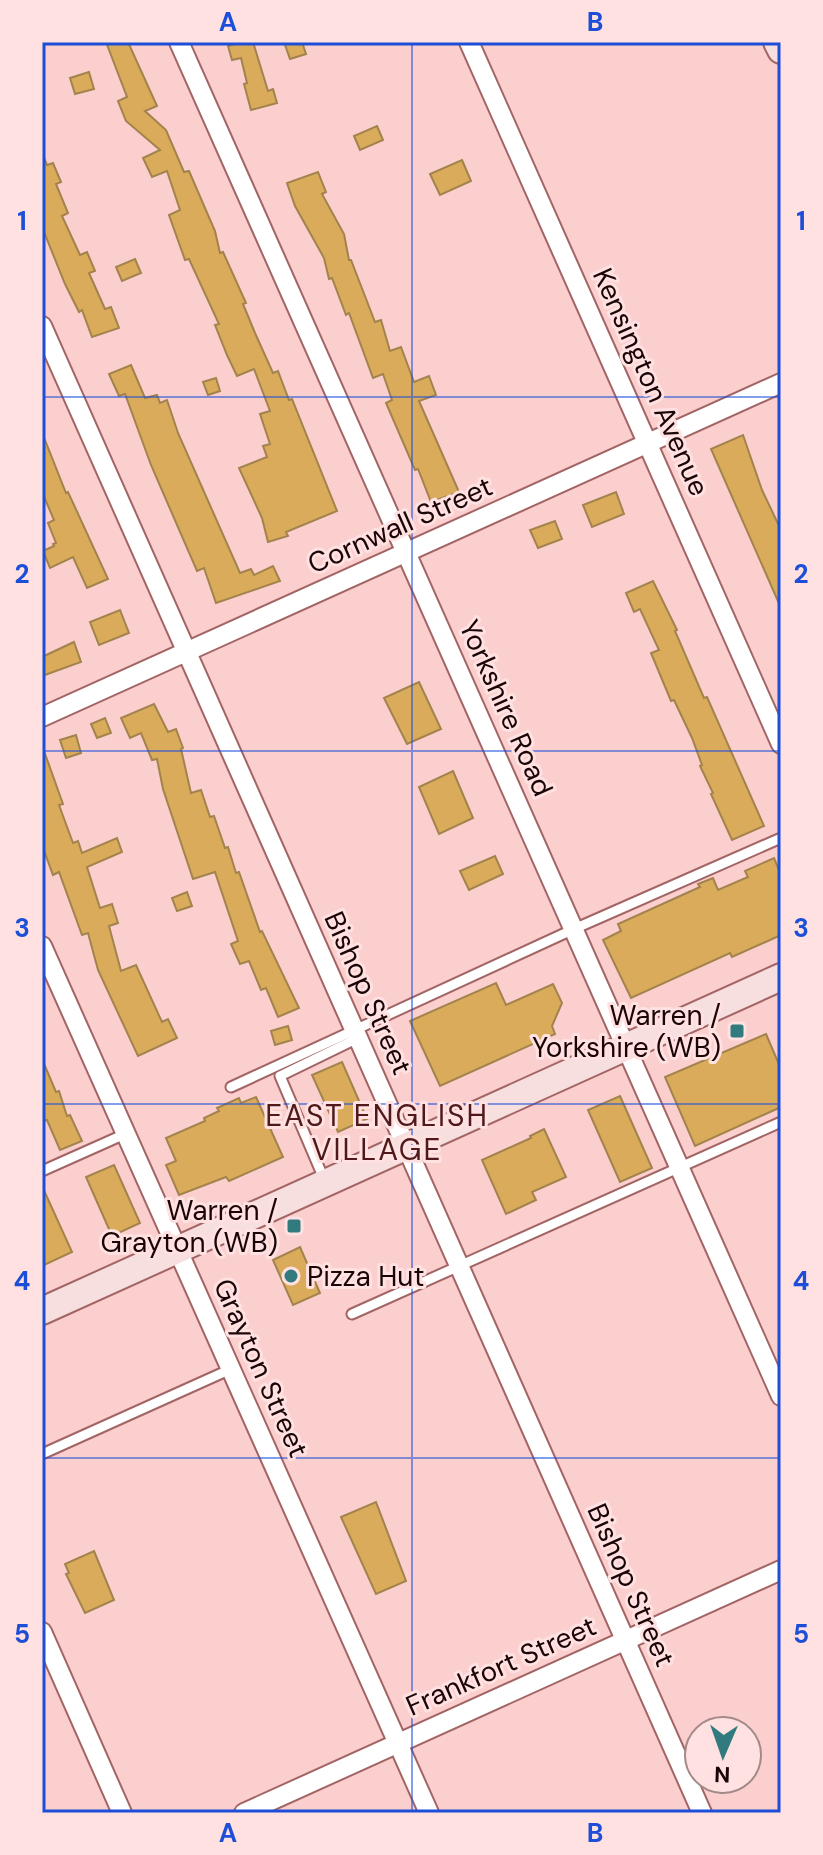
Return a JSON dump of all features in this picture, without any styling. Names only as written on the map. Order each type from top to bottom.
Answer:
[{"type":"main road","points":[[777,42],[781,50]]},
{"type":"main road","points":[[42,1311],[781,977]]},
{"type":"street","name":"Yorkshire Road","points":[[179,42],[781,1396]]},
{"type":"street","name":"Kensington Avenue","points":[[469,42],[781,744]]},
{"type":"street","name":"Bishop Street","points":[[42,326],[702,1813]]},
{"type":"street","name":"Cornwall Street","points":[[42,717],[781,383]]},
{"type":"street","name":"Grayton Street","points":[[42,946],[429,1813]]},
{"type":"street","name":"Frankfort Street","points":[[244,1813],[781,1570]]},
{"type":"street","points":[[42,1632],[122,1813]]},
{"type":"lane","points":[[231,1087],[356,1034],[574,929],[781,838]]},
{"type":"lane","points":[[326,1182],[280,1076],[356,1034]]},
{"type":"lane","points":[[352,1314],[781,1122]]},
{"type":"lane","points":[[42,1171],[125,1134]]},
{"type":"lane","points":[[42,1454],[231,1369]]},
{"type":"building","points":[[106,42],[128,42],[157,106],[145,111],[166,130],[184,172],[189,171],[215,231],[220,253],[223,252],[246,303],[243,304],[273,373],[278,371],[289,400],[292,399],[337,511],[286,532],[288,536],[268,542],[262,518],[239,468],[267,457],[263,446],[270,444],[260,414],[270,411],[254,369],[237,376],[227,355],[215,325],[219,324],[189,259],[185,260],[169,215],[180,210],[167,171],[152,177],[143,158],[160,150],[126,121],[118,101],[127,97]]},
{"type":"building","points":[[253,42],[268,91],[273,89],[277,103],[251,110],[241,58],[232,60],[228,46]]},
{"type":"building","points":[[284,42],[302,42],[306,54],[290,59]]},
{"type":"building","points":[[89,72],[94,89],[75,94],[70,78]]},
{"type":"building","points":[[377,126],[383,140],[360,150],[354,136]]},
{"type":"building","points":[[42,153],[47,165],[53,163],[61,182],[56,184],[68,213],[62,216],[80,255],[87,252],[95,271],[89,273],[105,309],[111,307],[119,328],[92,337],[82,310],[79,312],[65,284],[42,227]]},
{"type":"building","points":[[462,160],[471,181],[440,195],[430,174]]},
{"type":"building","points":[[318,172],[326,192],[322,194],[344,234],[349,260],[375,322],[381,320],[390,351],[401,347],[414,382],[429,376],[436,395],[419,401],[459,492],[431,502],[386,403],[392,400],[383,374],[373,378],[349,313],[346,315],[332,278],[329,279],[324,258],[295,206],[287,183]]},
{"type":"building","points":[[135,259],[141,273],[122,281],[116,267]]},
{"type":"building","points":[[131,365],[145,398],[157,395],[160,403],[167,400],[178,433],[240,573],[251,569],[254,575],[273,566],[280,581],[216,603],[204,568],[197,571],[151,465],[125,394],[119,396],[109,374]]},
{"type":"building","points":[[216,378],[220,391],[208,395],[203,382]]},
{"type":"building","points":[[43,435],[66,493],[108,579],[87,588],[73,557],[50,568],[43,551],[56,543],[48,523],[54,520],[42,492]]},
{"type":"building","points":[[743,435],[762,490],[781,530],[781,608],[711,449]]},
{"type":"building","points":[[616,492],[624,514],[592,527],[583,505]]},
{"type":"building","points":[[555,521],[562,539],[538,548],[530,530]]},
{"type":"building","points":[[653,581],[764,826],[732,840],[700,766],[692,738],[674,700],[671,701],[651,653],[659,650],[640,609],[634,612],[626,593]]},
{"type":"building","points":[[120,610],[129,633],[99,645],[90,622]]},
{"type":"building","points":[[74,642],[81,662],[42,676],[42,657]]},
{"type":"building","points":[[419,682],[441,729],[407,744],[384,698]]},
{"type":"building","points":[[154,704],[168,732],[176,729],[183,748],[191,793],[201,790],[210,817],[214,816],[236,873],[239,872],[260,932],[299,1008],[278,1017],[266,988],[261,990],[249,961],[240,964],[231,944],[238,941],[215,872],[193,879],[163,789],[157,759],[152,760],[141,733],[130,738],[121,718]]},
{"type":"building","points":[[105,718],[111,733],[97,738],[91,724]]},
{"type":"building","points":[[76,735],[81,753],[66,758],[60,740]]},
{"type":"building","points":[[44,751],[73,843],[78,841],[82,853],[117,838],[122,852],[87,867],[100,908],[112,904],[118,923],[109,926],[121,971],[136,965],[162,1022],[168,1019],[177,1038],[138,1056],[98,970],[88,933],[82,935],[59,872],[53,875],[42,845]]},
{"type":"building","points":[[453,771],[473,818],[439,834],[419,787]]},
{"type":"building","points":[[495,856],[503,874],[469,890],[460,871]]},
{"type":"building","points":[[774,858],[781,875],[781,935],[732,957],[730,953],[631,998],[603,940],[621,931],[618,924],[700,887],[698,884],[713,878],[718,890],[748,877],[745,871]]},
{"type":"building","points":[[187,892],[192,906],[177,911],[172,898]]},
{"type":"building","points":[[496,983],[506,1005],[553,984],[562,1003],[552,1026],[555,1034],[440,1086],[410,1021]]},
{"type":"building","points":[[288,1026],[292,1040],[275,1045],[271,1031]]},
{"type":"building","points":[[766,1034],[781,1069],[781,1107],[695,1146],[665,1077]]},
{"type":"building","points":[[42,1059],[56,1092],[59,1091],[67,1116],[70,1115],[82,1141],[60,1150],[47,1120],[42,1121]]},
{"type":"building","points":[[342,1062],[367,1119],[338,1132],[312,1075]]},
{"type":"building","points":[[620,1096],[652,1168],[620,1182],[588,1110]]},
{"type":"building","points":[[256,1097],[283,1157],[229,1181],[226,1177],[179,1195],[166,1165],[176,1161],[166,1138],[205,1121],[204,1118],[219,1111],[217,1108],[239,1098],[241,1103]]},
{"type":"building","points":[[544,1129],[566,1177],[532,1192],[536,1200],[506,1214],[482,1160]]},
{"type":"building","points":[[114,1165],[140,1223],[112,1236],[86,1177]]},
{"type":"building","points":[[42,1186],[72,1252],[42,1266]]},
{"type":"building","points":[[300,1247],[320,1293],[293,1305],[273,1260]]},
{"type":"building","points":[[376,1502],[406,1581],[376,1594],[341,1517]]},
{"type":"building","points":[[94,1551],[114,1600],[85,1613],[66,1574],[69,1573],[65,1564]]},
{"type":"place","name":"Warren / Yorkshire (WB)","points":[[737,1031]]},
{"type":"place","name":"Warren / Grayton (WB)","points":[[294,1226]]},
{"type":"place","name":"Pizza Hut","points":[[291,1276]]},
{"type":"district","name":"EAST ENGLISH VILLAGE","points":[[377,1132]]}]
